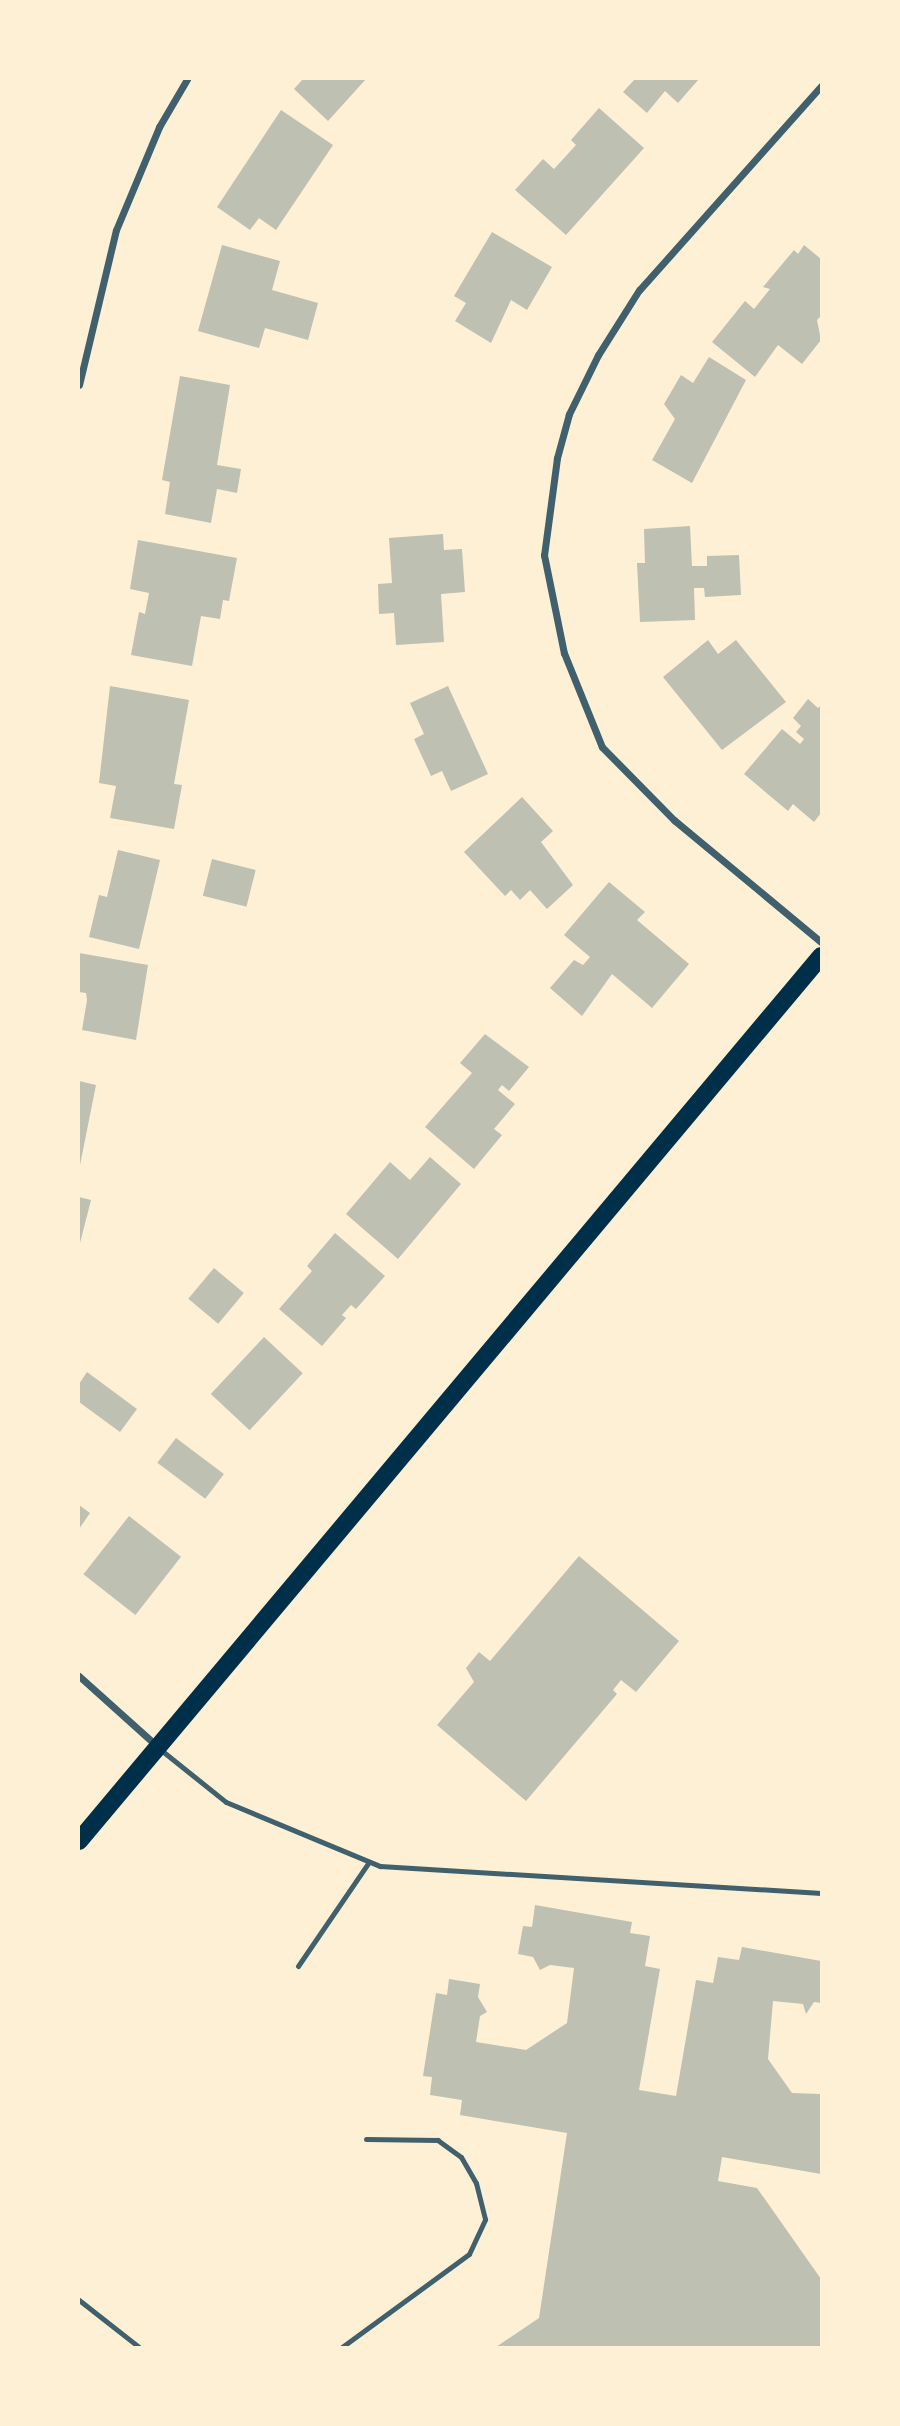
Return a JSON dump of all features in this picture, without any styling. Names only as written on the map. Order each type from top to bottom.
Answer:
[{"type":"main road","points":[[79,1841],[156,1745],[821,956]]},
{"type":"street","points":[[79,385],[116,230],[159,127],[187,79]]},
{"type":"street","points":[[821,86],[639,290],[598,355],[569,414],[557,458],[544,555],[564,653],[602,747],[674,820],[821,942]]},
{"type":"street","points":[[79,1676],[156,1745]]},
{"type":"lane","points":[[156,1745],[226,1802],[369,1862],[486,1876],[821,1893]]},
{"type":"lane","points":[[298,1966],[369,1862]]},
{"type":"lane","points":[[342,2347],[469,2254],[485,2219],[476,2183],[461,2157],[438,2140],[366,2139]]},
{"type":"lane","points":[[79,2300],[139,2347]]},
{"type":"building","points":[[303,79],[366,79],[328,121],[294,89]]},
{"type":"building","points":[[635,79],[699,79],[678,103],[665,91],[647,113],[623,92]]},
{"type":"building","points":[[599,108],[644,148],[566,235],[515,190],[543,159],[554,169],[576,145],[571,140]]},
{"type":"building","points":[[281,110],[333,145],[276,230],[259,218],[250,230],[217,207]]},
{"type":"building","points":[[492,232],[552,267],[527,310],[511,300],[491,343],[455,321],[466,303],[454,296]]},
{"type":"building","points":[[222,245],[280,261],[272,290],[318,303],[308,340],[265,328],[259,348],[198,331]]},
{"type":"building","points":[[804,245],[821,259],[821,316],[817,320],[821,340],[802,364],[778,345],[755,377],[712,342],[745,301],[754,309],[770,289],[763,287],[794,250],[798,254]]},
{"type":"building","points":[[709,357],[746,380],[692,483],[652,460],[675,419],[664,404],[681,375],[693,383]]},
{"type":"building","points":[[180,376],[230,385],[217,465],[241,469],[237,493],[217,489],[211,523],[165,514],[170,482],[162,480]]},
{"type":"building","points":[[690,526],[692,566],[707,566],[707,556],[739,555],[741,595],[705,597],[704,588],[694,588],[695,620],[640,622],[637,563],[645,563],[644,529]]},
{"type":"building","points":[[443,534],[444,550],[462,549],[465,592],[441,594],[444,642],[396,645],[394,613],[379,614],[378,584],[392,583],[389,538]]},
{"type":"building","points":[[138,540],[237,558],[229,601],[223,600],[220,619],[201,616],[192,666],[131,655],[139,612],[145,614],[149,593],[130,589]]},
{"type":"building","points":[[708,640],[718,654],[736,640],[786,702],[722,750],[663,677]]},
{"type":"building","points":[[110,686],[189,700],[174,784],[182,785],[174,829],[110,818],[116,786],[99,783]]},
{"type":"building","points":[[448,686],[488,774],[451,791],[442,771],[431,776],[414,739],[424,734],[410,703]]},
{"type":"building","points":[[808,699],[818,708],[821,705],[821,813],[814,822],[793,804],[788,811],[744,774],[782,729],[800,744],[804,739],[796,732],[801,726],[793,718]]},
{"type":"building","points":[[522,797],[553,831],[541,842],[573,885],[547,909],[530,890],[520,900],[511,890],[505,896],[464,852]]},
{"type":"building","points":[[118,850],[160,860],[139,949],[89,937],[99,895],[107,897]]},
{"type":"building","points":[[212,859],[256,870],[246,907],[203,896]]},
{"type":"building","points":[[609,882],[645,912],[637,920],[689,964],[652,1008],[612,974],[582,1016],[550,988],[574,960],[583,965],[590,957],[564,935]]},
{"type":"building","points":[[79,953],[148,965],[136,1040],[82,1030],[87,1000],[86,993],[79,992]]},
{"type":"building","points":[[485,1034],[529,1067],[509,1091],[502,1085],[498,1090],[515,1104],[494,1129],[502,1135],[474,1169],[425,1127],[472,1073],[460,1063]]},
{"type":"building","points":[[79,1081],[96,1085],[80,1165],[79,1165]]},
{"type":"building","points":[[430,1157],[461,1184],[398,1259],[346,1214],[390,1162],[410,1180]]},
{"type":"building","points":[[79,1197],[91,1200],[80,1243],[79,1243]]},
{"type":"building","points":[[335,1233],[385,1276],[356,1309],[351,1305],[342,1315],[346,1318],[322,1346],[279,1309],[312,1271],[307,1266]]},
{"type":"building","points":[[214,1268],[244,1293],[218,1324],[188,1299]]},
{"type":"building","points":[[264,1337],[303,1373],[250,1430],[211,1394]]},
{"type":"building","points":[[87,1372],[137,1409],[120,1432],[79,1402],[79,1384]]},
{"type":"building","points":[[176,1438],[224,1474],[205,1499],[157,1463]]},
{"type":"building","points":[[79,1505],[90,1513],[79,1529]]},
{"type":"building","points":[[129,1516],[181,1557],[135,1615],[83,1574]]},
{"type":"building","points":[[579,1556],[679,1641],[636,1692],[621,1680],[613,1690],[617,1694],[526,1801],[437,1725],[474,1682],[466,1668],[479,1652],[490,1661]]},
{"type":"building","points":[[535,1905],[632,1922],[630,1933],[650,1936],[645,1966],[660,1969],[639,2090],[676,2096],[696,1980],[713,1983],[718,1957],[739,1960],[742,1947],[821,1961],[821,2003],[814,2002],[806,2014],[803,2004],[773,2001],[768,2059],[792,2093],[821,2094],[821,2174],[722,2157],[718,2181],[757,2188],[821,2279],[821,2347],[496,2347],[539,2318],[567,2133],[460,2115],[462,2100],[430,2095],[432,2077],[423,2076],[436,1993],[447,1995],[449,1979],[480,1984],[478,1997],[487,2012],[480,2016],[476,2042],[526,2050],[567,2023],[574,1968],[550,1965],[540,1970],[533,1957],[518,1954],[523,1926],[532,1927]]}]
